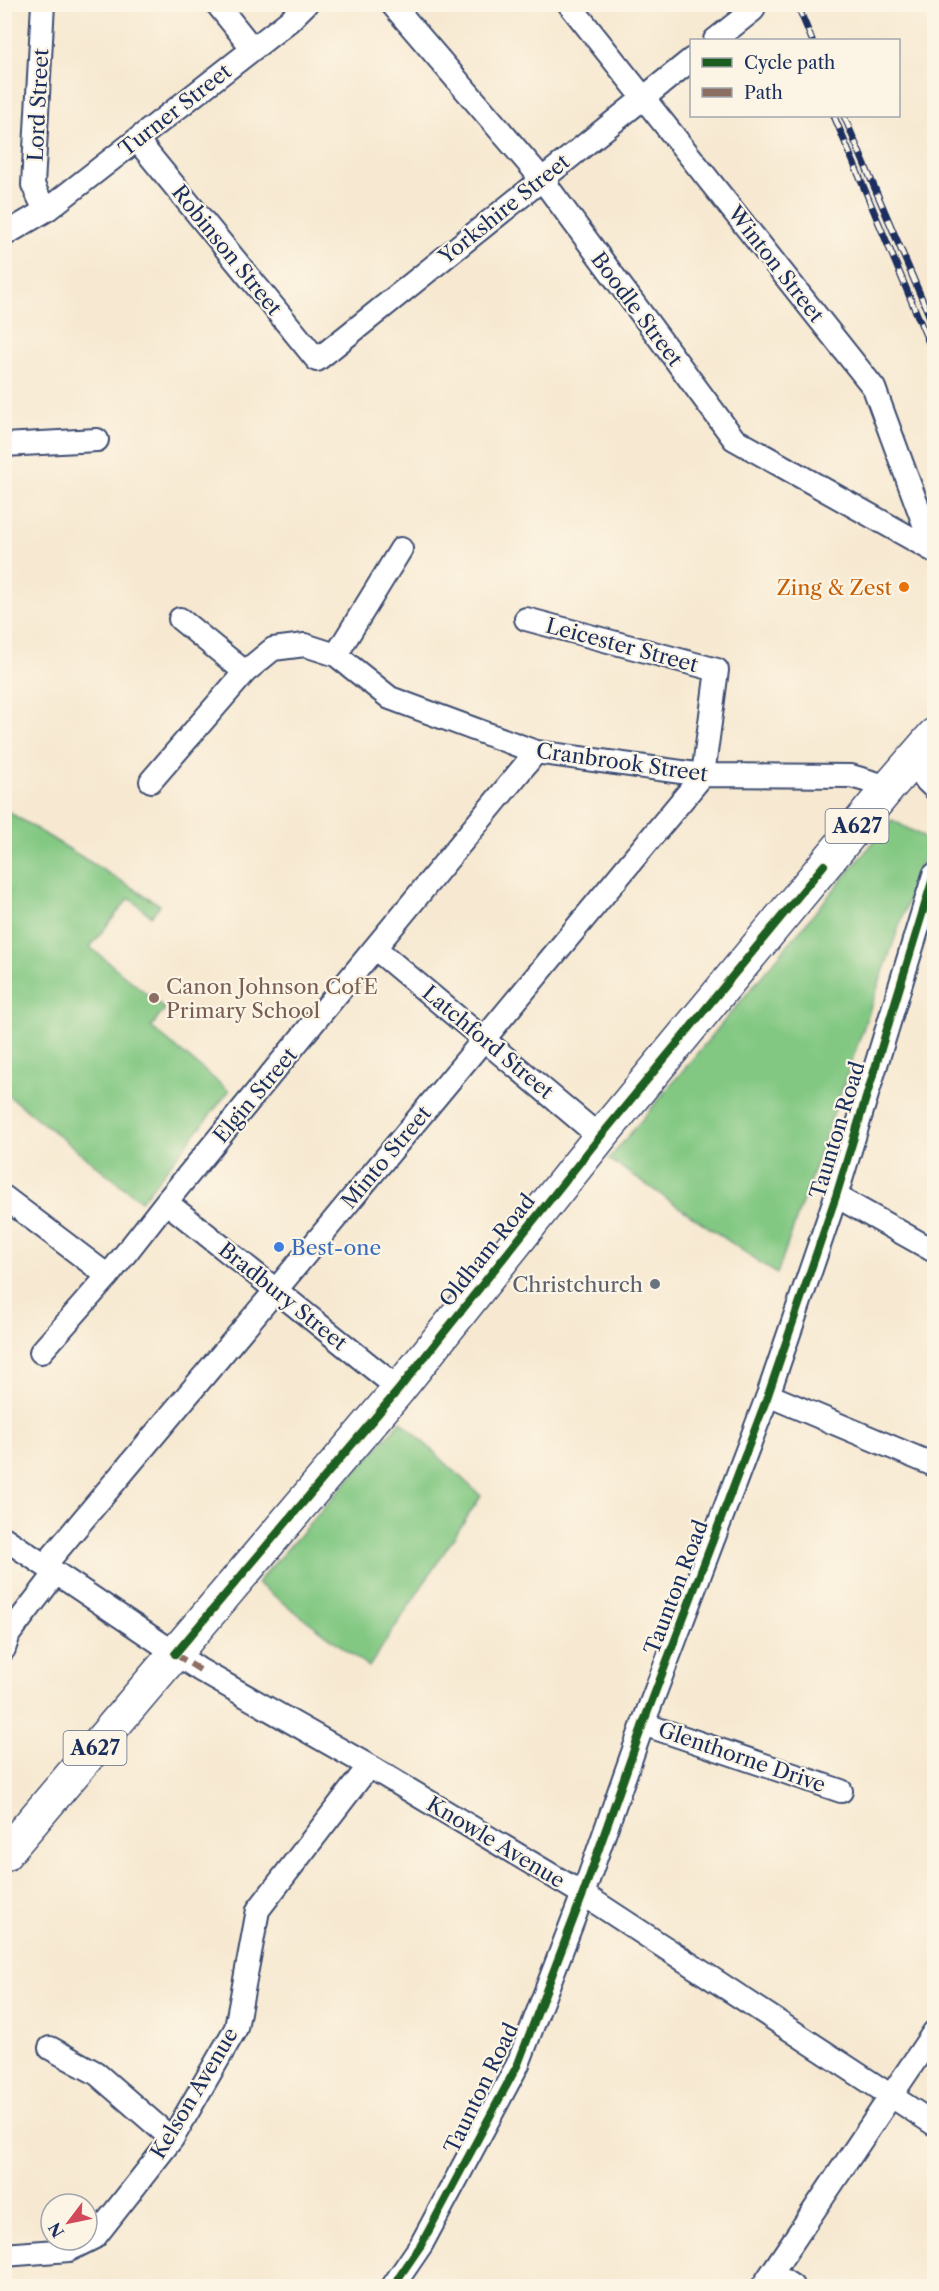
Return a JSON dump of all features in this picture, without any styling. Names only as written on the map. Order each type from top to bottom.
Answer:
[{"type":"highway","name":"Oldham Road","points":[[4,1855],[188,1662],[399,1389],[600,1137],[934,735]]},
{"type":"street","name":"Lord Street","points":[[44,4],[33,185],[45,207]]},
{"type":"street","points":[[217,4],[253,49]]},
{"type":"street","name":"Turner Street","points":[[4,235],[137,140],[253,49],[306,4]]},
{"type":"street","name":"Boodle Street","points":[[392,4],[541,178],[734,439],[934,551]]},
{"type":"street","name":"Winton Street","points":[[569,4],[874,388],[934,551]]},
{"type":"street","points":[[716,39],[752,7]]},
{"type":"street","name":"Yorkshire Street","points":[[317,360],[690,61]]},
{"type":"street","name":"Robinson Street","points":[[137,140],[317,360]]},
{"type":"street","points":[[4,445],[97,440]]},
{"type":"street","points":[[336,655],[401,549]]},
{"type":"street","points":[[180,619],[245,672]]},
{"type":"street","name":"Leicester Street","points":[[526,619],[717,670],[702,774]]},
{"type":"street","name":"Cranbrook Street","points":[[151,781],[245,672],[273,649],[305,645],[336,655],[390,698],[536,752],[702,774],[900,776]]},
{"type":"street","name":"Elgin Street","points":[[41,1352],[108,1275],[536,752]]},
{"type":"street","name":"Minto Street","points":[[4,1649],[9,1634],[50,1569],[276,1290],[702,774]]},
{"type":"street","points":[[900,776],[934,788]]},
{"type":"street","name":"Taunton Road","points":[[393,2286],[421,2245],[518,2064],[583,1894],[643,1724],[768,1395],[836,1196],[934,875]]},
{"type":"street","name":"Latchford Street","points":[[376,949],[600,1137]]},
{"type":"street","points":[[836,1196],[934,1251]]},
{"type":"street","points":[[4,1197],[108,1275]]},
{"type":"street","name":"Bradbury Street","points":[[166,1202],[399,1389]]},
{"type":"street","points":[[768,1395],[934,1465]]},
{"type":"street","name":"Knowle Avenue","points":[[4,1538],[188,1662],[583,1894],[934,2124]]},
{"type":"street","name":"Glenthorne Drive","points":[[643,1724],[841,1791]]},
{"type":"street","name":"Kelson Avenue","points":[[4,2255],[69,2250],[95,2237],[172,2139],[236,2028],[258,1910],[369,1767]]},
{"type":"street","points":[[792,2286],[768,2280],[934,2032]]},
{"type":"street","points":[[50,2048],[96,2073],[172,2139]]},
{"type":"green space","points":[[4,809],[160,905],[151,916],[129,898],[90,947],[165,1009],[151,1027],[229,1091],[141,1201],[5,1093]]},
{"type":"green space","points":[[892,820],[922,836],[927,847],[777,1274],[609,1159]]},
{"type":"green space","points":[[401,1421],[481,1496],[369,1667],[257,1583]]},
{"type":"railway","points":[[797,4],[812,39]]},
{"type":"railway","points":[[834,117],[934,355]]},
{"type":"railway","points":[[844,117],[934,327]]},
{"type":"marked path","points":[[175,1654],[200,1670]]},
{"type":"cycle path","points":[[175,1654],[399,1389],[600,1137],[824,865]]},
{"type":"cycle path","points":[[393,2286],[421,2245],[518,2064],[583,1894],[643,1724],[768,1395],[836,1196],[934,875]]},
{"type":"place","name":"Zing & Zest","points":[[904,587]]},
{"type":"place","name":"Canon Johnson CofE Primary School","points":[[154,998]]},
{"type":"place","name":"Best-one","points":[[279,1247]]},
{"type":"place","name":"Christchurch","points":[[655,1284]]}]
